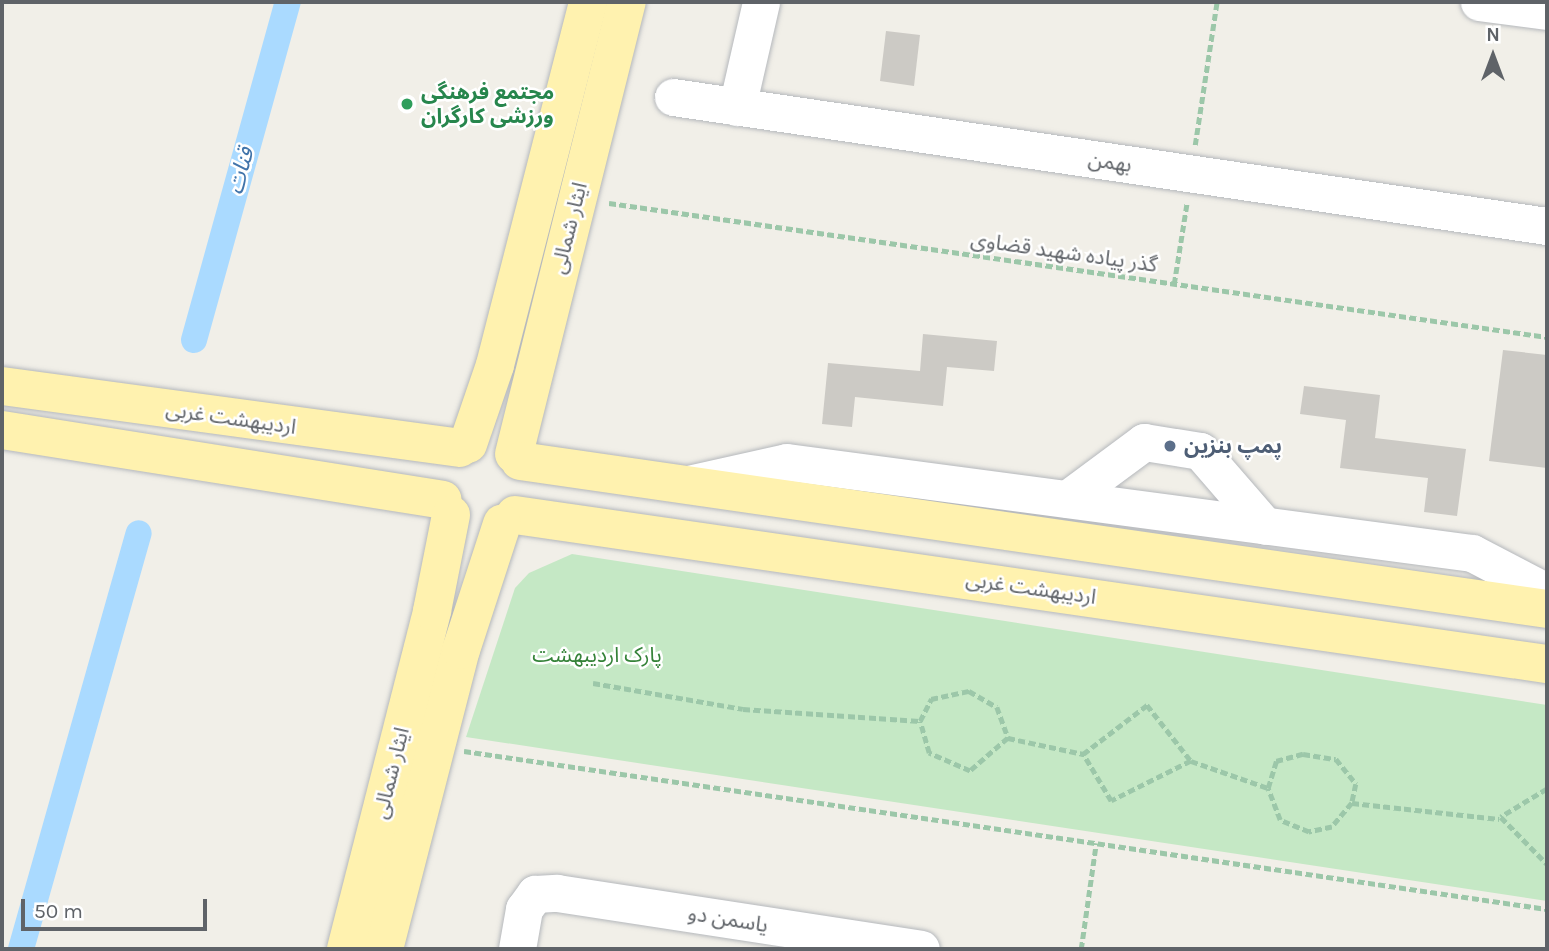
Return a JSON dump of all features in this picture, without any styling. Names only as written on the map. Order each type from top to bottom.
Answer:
[{"type":"main road","name":"ایثار شمالی","points":[[464,446],[495,365],[588,2]]},
{"type":"main road","name":"ایثار شمالی","points":[[517,457],[577,198],[627,2]]},
{"type":"main road","name":"اردیبهشت غربی","points":[[2,386],[464,446]]},
{"type":"main road","points":[[2,430],[447,507],[475,528],[508,519],[526,495],[517,457]]},
{"type":"main road","points":[[447,507],[442,471],[464,446],[492,443],[517,457],[687,485],[1547,609]]},
{"type":"main road","name":"ایثار شمالی","points":[[346,949],[432,611],[447,507]]},
{"type":"main road","name":"ایثار شمالی","points":[[384,949],[436,747],[508,519]]},
{"type":"main road","name":"اردیبهشت غربی","points":[[508,519],[1547,664]]},
{"type":"street","points":[[737,107],[761,2]]},
{"type":"street","points":[[1479,2],[1547,10]]},
{"type":"street","name":"بهمن","points":[[673,97],[1547,226]]},
{"type":"street","points":[[1067,499],[1144,442],[1200,451],[1265,526]]},
{"type":"street","points":[[687,485],[786,461],[1472,553],[1547,592]]},
{"type":"street","name":"یاسمن دو","points":[[517,949],[524,909],[536,894],[557,893],[920,949]]},
{"type":"path","name":"گذر پیاده شهید قضاوی","points":[[577,198],[1547,337]]},
{"type":"path","points":[[593,683],[743,709],[920,721]]},
{"type":"path","points":[[969,691],[998,708],[1008,738],[970,771],[929,753],[920,721],[931,699],[969,691]]},
{"type":"path","points":[[1083,754],[1147,705],[1191,761],[1268,788]]},
{"type":"path","points":[[1008,738],[1083,754],[1111,801],[1191,761]]},
{"type":"path","points":[[436,747],[1547,909]]},
{"type":"path","points":[[1303,754],[1336,758],[1356,784],[1352,803],[1332,827],[1309,832],[1280,820],[1268,788],[1276,761],[1303,754]]},
{"type":"path","points":[[1547,789],[1501,817],[1547,863]]},
{"type":"path","points":[[1352,803],[1499,819]]},
{"type":"path","points":[[1081,949],[1096,843]]},
{"type":"green space","name":"پارک اردیبهشت","points":[[572,554],[1547,705],[1547,901],[466,737],[515,588],[529,573]]},
{"type":"building","points":[[886,31],[920,35],[914,86],[880,81]]},
{"type":"building","points":[[923,334],[997,341],[994,371],[947,367],[943,406],[855,397],[852,427],[822,424],[828,363],[920,371]]},
{"type":"building","points":[[1503,350],[1547,355],[1547,468],[1489,461]]},
{"type":"building","points":[[1304,386],[1380,395],[1375,438],[1466,449],[1457,516],[1424,512],[1428,478],[1340,468],[1346,420],[1300,414]]},
{"type":"waterway","name":"قنات","points":[[194,340],[288,2]]},
{"type":"waterway","points":[[21,949],[139,533]]},
{"type":"place","name":"مجتمع فرهنگی ورزشی کارگران","points":[[407,104]]},
{"type":"place","name":"پمپ بنزین","points":[[1170,446]]}]
